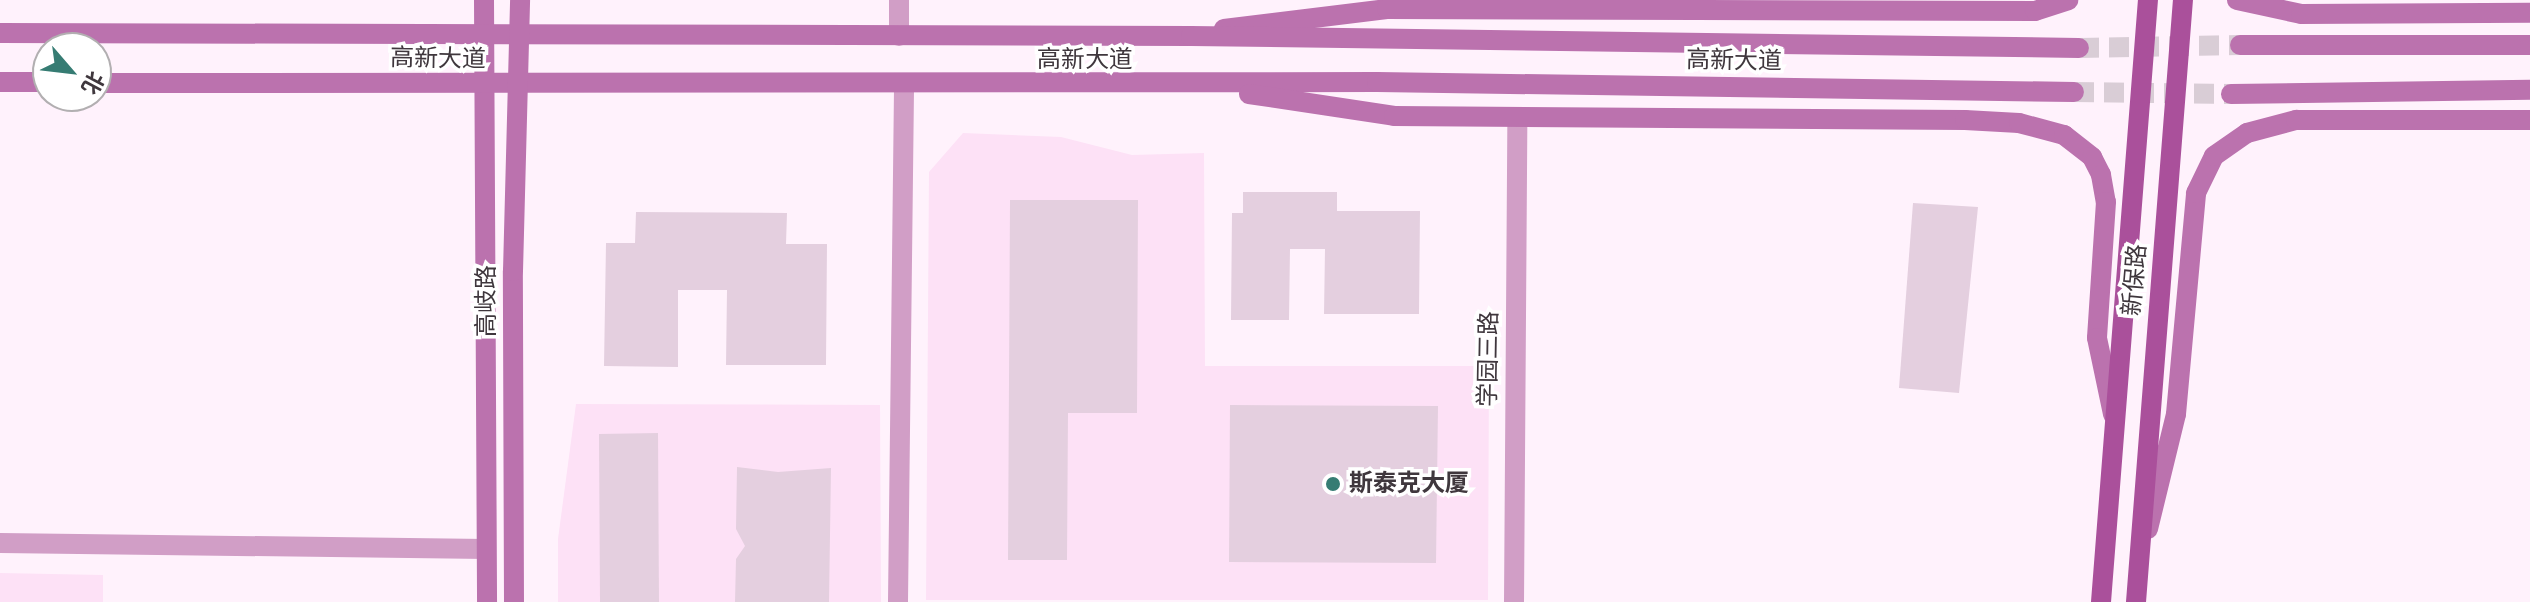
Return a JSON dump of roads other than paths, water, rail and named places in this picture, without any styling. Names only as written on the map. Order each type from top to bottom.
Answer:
[{"type":"main road","name":"高岐路","points":[[484,0],[481,86],[487,602]]},
{"type":"main road","name":"高岐路","points":[[514,602],[520,0]]},
{"type":"main road","points":[[1191,36],[1255,22],[1387,9],[2035,11],[2068,0]]},
{"type":"main road","name":"新保路","points":[[2101,602],[2148,0]]},
{"type":"main road","name":"新保路","points":[[2136,602],[2183,0]]},
{"type":"main road","points":[[2237,0],[2301,14],[2530,13]]},
{"type":"main road","name":"高新大道","points":[[0,33],[1191,36],[2079,48]]},
{"type":"main road","points":[[2240,45],[2530,45]]},
{"type":"main road","points":[[0,82],[32,82]]},
{"type":"main road","name":"高新大道","points":[[112,83],[1194,86],[1377,82],[2074,92]]},
{"type":"main road","points":[[1194,86],[1394,116],[1965,120],[2019,123],[2064,135],[2092,157],[2104,188],[2097,338],[2115,425]]},
{"type":"main road","points":[[2231,94],[2530,90]]},
{"type":"main road","points":[[2139,564],[2176,414],[2196,193],[2214,156],[2247,133],[2296,120],[2530,120]]},
{"type":"street","points":[[899,0],[899,36]]},
{"type":"street","points":[[898,602],[904,86]]},
{"type":"street","name":"学园三路","points":[[1514,602],[1517,117]]},
{"type":"street","points":[[0,543],[486,549]]},
{"type":"tunnel","points":[[2079,48],[2240,45]]},
{"type":"tunnel","points":[[2074,92],[2231,94]]},
{"type":"place","name":"斯泰克大厦","points":[[1333,484]]}]
